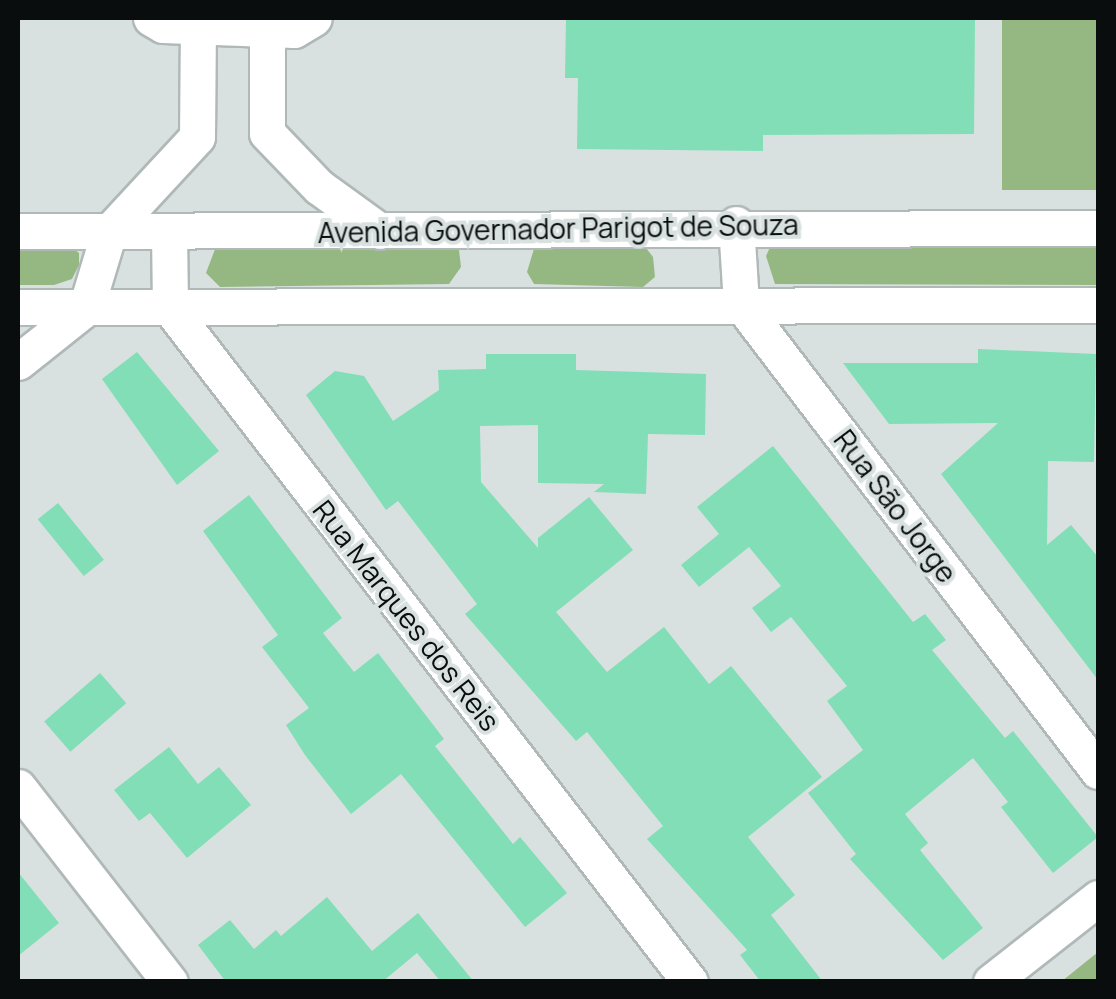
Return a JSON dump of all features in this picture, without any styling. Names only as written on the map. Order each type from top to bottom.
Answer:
[{"type":"street","points":[[150,18],[162,25],[294,30],[314,18]]},
{"type":"street","points":[[18,362],[86,308],[108,232],[197,137],[198,26]]},
{"type":"street","points":[[267,28],[267,133],[318,188],[380,231]]},
{"type":"street","points":[[736,224],[741,304]]},
{"type":"street","name":"Avenida Governador Parigot de Souza","points":[[18,230],[168,233],[736,224],[1098,228]]},
{"type":"street","points":[[168,233],[170,308]]},
{"type":"street","name":"Rua São Jorge","points":[[741,304],[1098,771]]},
{"type":"street","points":[[18,307],[1098,305]]},
{"type":"street","name":"Rua Marques dos Reis","points":[[170,308],[690,982]]},
{"type":"street","points":[[18,787],[170,982]]},
{"type":"street","points":[[992,982],[1098,898]]},
{"type":"green space","points":[[1002,18],[1098,18],[1098,190],[1002,190]]},
{"type":"green space","points":[[1098,241],[1098,285],[775,284],[766,256],[771,245]]},
{"type":"green space","points":[[18,242],[66,243],[79,253],[79,265],[72,279],[54,285],[18,285]]},
{"type":"green space","points":[[447,242],[459,250],[461,267],[449,284],[220,287],[206,273],[217,244]]},
{"type":"green space","points":[[536,242],[643,244],[653,257],[655,277],[643,287],[534,284],[527,272]]},
{"type":"green space","points":[[1098,952],[1098,981],[1062,981]]},
{"type":"building","points":[[566,18],[975,18],[974,134],[763,135],[763,151],[577,149],[578,78],[565,78]]},
{"type":"building","points":[[978,349],[1096,354],[1094,462],[1048,461],[1047,545],[1071,525],[1098,557],[1098,680],[941,474],[998,423],[889,424],[843,363],[978,363]]},
{"type":"building","points":[[137,352],[219,451],[177,485],[102,379]]},
{"type":"building","points":[[486,354],[576,354],[576,370],[706,374],[705,435],[648,434],[646,494],[594,492],[604,484],[538,483],[538,425],[480,426],[481,482],[538,548],[538,538],[589,497],[633,550],[556,612],[607,672],[664,627],[709,684],[731,666],[822,777],[748,837],[795,895],[771,915],[823,982],[761,982],[740,955],[747,950],[647,839],[663,826],[587,732],[576,741],[465,614],[477,604],[398,501],[386,510],[306,395],[335,371],[364,376],[393,421],[439,390],[438,370],[486,369]]},
{"type":"building","points":[[773,446],[913,622],[925,614],[946,640],[932,650],[1005,738],[1013,731],[1098,837],[1053,873],[1001,807],[1008,802],[973,758],[905,814],[928,843],[920,850],[983,928],[943,960],[850,859],[856,854],[808,793],[863,750],[827,701],[847,686],[791,617],[771,632],[752,608],[781,586],[749,547],[699,587],[681,565],[719,534],[697,507]]},
{"type":"building","points":[[249,495],[342,618],[323,633],[354,672],[378,653],[444,739],[435,746],[513,844],[520,837],[567,893],[525,927],[401,774],[351,814],[305,755],[286,725],[309,708],[262,647],[278,635],[203,531]]},
{"type":"building","points":[[58,503],[104,560],[84,576],[38,519]]},
{"type":"building","points":[[100,673],[126,703],[70,752],[44,722]]},
{"type":"building","points":[[169,747],[198,784],[219,767],[251,805],[187,858],[150,813],[139,821],[114,790]]},
{"type":"building","points":[[18,872],[59,923],[18,956]]},
{"type":"building","points":[[327,897],[372,951],[418,913],[474,982],[441,982],[417,953],[382,982],[226,982],[198,945],[230,920],[254,949],[276,930],[281,936]]}]
